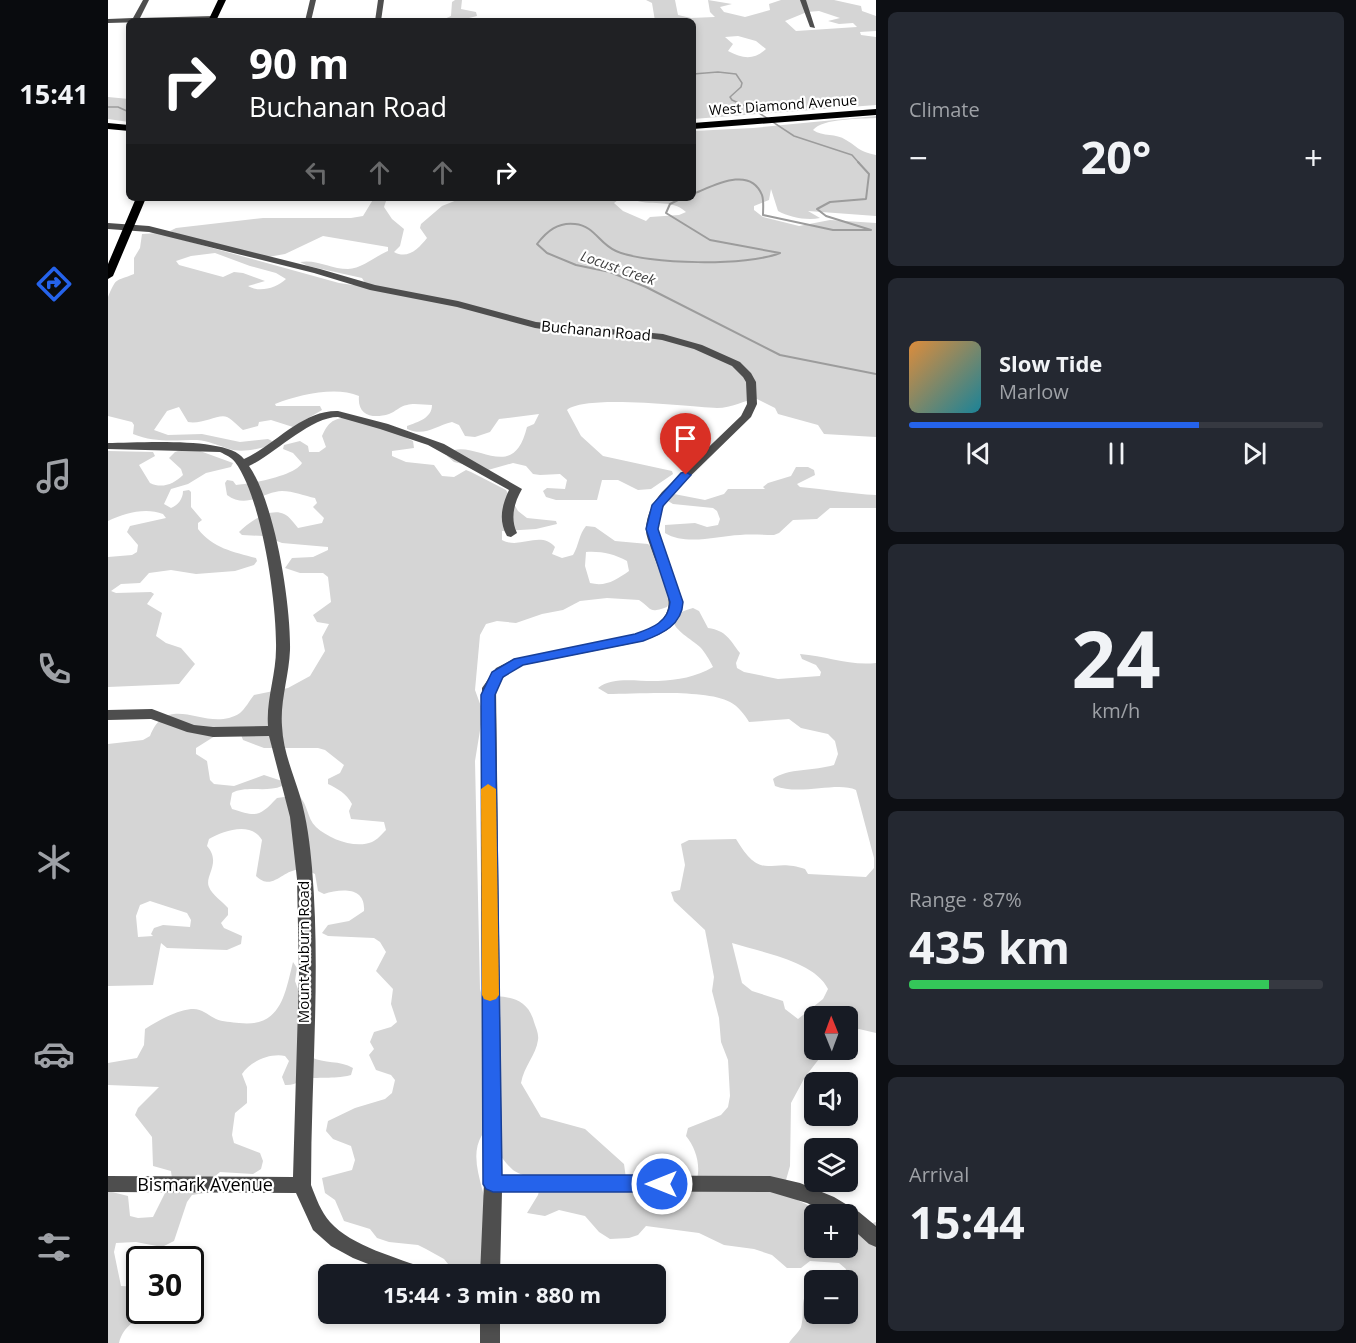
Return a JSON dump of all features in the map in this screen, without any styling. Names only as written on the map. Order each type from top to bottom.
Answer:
[{"type":"main road","points":[[214,18],[222,0]]},
{"type":"main road","name":"West Diamond Avenue","points":[[696,126],[876,112]]},
{"type":"main road","points":[[108,126],[126,128]]},
{"type":"main road","points":[[108,276],[140,201]]},
{"type":"street","points":[[137,18],[146,0]]},
{"type":"street","points":[[309,18],[313,0]]},
{"type":"street","points":[[378,18],[381,0]]},
{"type":"street","points":[[802,0],[813,27]]},
{"type":"street","points":[[108,21],[126,20]]},
{"type":"street","name":"Buchanan Road","points":[[108,226],[149,229],[309,269],[374,288],[458,304],[535,325],[570,330],[625,332],[674,340],[712,352],[736,364],[751,382],[752,404],[741,424],[670,489],[656,510],[652,532],[676,602],[676,610],[670,622],[657,631],[638,638],[519,662],[501,671],[489,688],[493,1184],[490,1264]]},
{"type":"street","points":[[108,446],[217,448],[230,452],[243,464],[261,457],[297,430],[329,414],[341,414],[441,446],[498,482],[516,489],[508,504],[508,528],[511,533]]},
{"type":"street","name":"Mount Auburn Road","points":[[243,464],[257,494],[282,615],[283,650],[275,699],[275,732],[295,804],[306,903],[302,1185],[312,1208],[330,1235],[343,1243],[394,1264]]},
{"type":"street","points":[[108,715],[152,714],[192,729],[213,732],[275,732]]},
{"type":"street","name":"Bismark Avenue","points":[[108,1184],[302,1185]]},
{"type":"street","points":[[493,1184],[770,1184],[795,1189],[837,1207],[876,1238]]},
{"type":"street","points":[[489,1324],[490,1343]]},
{"type":"shaded area","points":[[462,0],[461,9],[476,12],[477,16],[447,18],[451,16],[452,2]]},
{"type":"shaded area","points":[[646,0],[675,0],[678,15],[691,18],[654,18],[652,3]]},
{"type":"shaded area","points":[[708,0],[732,4],[720,7],[724,12],[745,17],[770,10],[769,4],[781,0],[834,0],[861,6],[862,11],[876,16],[876,31],[860,32],[861,35],[876,37],[876,105],[696,119],[696,18],[691,18],[715,17],[710,12]],"holes":[[[819,11],[840,18],[828,21],[839,24],[853,23],[857,27],[796,31],[785,21],[807,12]],[[738,36],[756,41],[766,49],[757,55],[747,57],[728,51],[733,44],[725,37]]]},
{"type":"shaded area","points":[[108,97],[126,99],[126,122],[108,119]]},
{"type":"shaded area","points":[[876,116],[876,118],[833,121],[813,130],[821,134],[838,136],[862,151],[876,155],[876,216],[808,211],[820,218],[793,217],[778,211],[771,189],[769,200],[754,206],[754,210],[763,217],[799,226],[830,220],[876,223],[876,437],[824,434],[818,425],[778,414],[775,408],[757,399],[717,408],[615,402],[578,405],[567,410],[581,436],[603,456],[672,471],[673,474],[651,489],[638,490],[618,480],[602,480],[597,500],[556,500],[546,497],[543,491],[547,488],[565,489],[567,480],[560,474],[533,474],[526,466],[513,463],[488,470],[454,462],[447,456],[448,452],[459,449],[503,457],[513,453],[521,444],[527,427],[534,424],[539,414],[499,419],[490,432],[475,437],[465,436],[459,425],[452,422],[419,432],[407,429],[407,426],[427,416],[432,405],[410,404],[389,414],[372,416],[363,412],[359,396],[328,392],[306,395],[275,404],[276,406],[320,406],[322,410],[293,427],[271,420],[259,422],[258,426],[243,430],[224,416],[199,422],[188,422],[179,407],[167,411],[154,430],[168,435],[202,434],[240,442],[268,439],[272,441],[270,446],[239,451],[197,440],[141,437],[133,434],[132,422],[108,416],[108,297],[117,281],[134,274],[134,258],[140,248],[142,234],[158,233],[339,283],[353,285],[365,283],[362,278],[308,266],[300,262],[306,261],[348,269],[363,265],[388,251],[388,247],[323,236],[285,254],[268,257],[170,231],[176,228],[263,218],[351,218],[363,216],[372,201],[386,201],[384,207],[392,219],[404,229],[400,246],[394,252],[404,255],[417,249],[427,238],[420,228],[421,224],[442,206],[454,201],[617,201],[614,203],[623,211],[646,221],[650,217],[679,215],[686,212],[674,205],[639,201],[696,201],[696,131],[753,128]],"holes":[[[215,253],[276,273],[286,279],[273,287],[258,289],[248,286],[265,281],[234,272],[223,277],[179,265],[176,261],[191,256]]]},
{"type":"shaded area","points":[[347,417],[384,427],[413,441],[414,448],[392,451],[392,456],[406,462],[434,465],[442,476],[454,477],[466,470],[471,472],[506,490],[518,511],[527,518],[556,521],[557,524],[536,529],[502,531],[502,540],[516,543],[543,540],[555,547],[552,554],[562,558],[573,555],[586,526],[595,527],[615,541],[648,544],[657,552],[671,599],[667,607],[653,610],[639,600],[607,598],[580,601],[563,610],[516,623],[497,621],[486,624],[480,635],[475,690],[483,712],[475,761],[482,996],[514,999],[521,1002],[531,1013],[537,1031],[537,1045],[521,1083],[541,1117],[585,1129],[624,1164],[628,1192],[672,1196],[689,1194],[697,1180],[698,1165],[694,1149],[686,1136],[688,1128],[721,1115],[728,1107],[730,1096],[728,1060],[721,1042],[719,1018],[712,991],[714,977],[705,930],[674,901],[671,892],[680,890],[685,865],[681,844],[689,840],[736,839],[745,853],[760,865],[793,866],[805,869],[808,874],[866,877],[874,868],[874,858],[856,790],[839,787],[796,790],[775,786],[773,779],[779,775],[834,765],[838,754],[835,741],[828,734],[801,728],[789,719],[749,722],[730,702],[705,695],[608,694],[598,688],[604,684],[619,681],[680,679],[713,667],[702,649],[681,632],[674,622],[675,617],[681,612],[693,608],[699,611],[708,628],[719,631],[730,640],[740,653],[736,663],[737,668],[744,672],[778,679],[820,676],[821,672],[816,665],[802,659],[800,654],[847,662],[876,663],[876,1033],[858,1029],[858,1006],[814,1006],[823,999],[828,989],[811,971],[786,959],[732,943],[742,983],[752,991],[783,1001],[785,1009],[798,1019],[804,1014],[804,1060],[818,1060],[809,1072],[804,1072],[804,1079],[791,1103],[790,1166],[784,1187],[791,1197],[806,1204],[804,1258],[858,1258],[858,1227],[876,1222],[876,1343],[789,1343],[801,1327],[804,1300],[804,1324],[858,1324],[858,1270],[846,1270],[839,1263],[810,1261],[801,1268],[787,1268],[772,1255],[754,1249],[724,1245],[699,1233],[646,1226],[638,1235],[610,1239],[599,1232],[585,1216],[559,1210],[545,1216],[527,1213],[538,1195],[540,1187],[538,1183],[513,1170],[491,1142],[482,1135],[476,1156],[488,1223],[483,1264],[448,1264],[444,1259],[418,1245],[389,1242],[377,1238],[370,1229],[344,1221],[335,1200],[325,1193],[322,1178],[352,1170],[355,1160],[351,1146],[333,1139],[326,1131],[328,1121],[355,1108],[385,1099],[392,1093],[395,1080],[391,1075],[376,1070],[369,1055],[374,1049],[370,1042],[374,1032],[391,1027],[397,1022],[391,1004],[393,989],[376,971],[386,952],[380,942],[374,938],[328,936],[322,933],[328,925],[349,921],[364,911],[364,903],[356,893],[337,891],[324,894],[318,891],[315,874],[305,870],[289,872],[270,882],[263,881],[256,876],[262,840],[251,831],[237,829],[222,833],[209,839],[207,846],[213,858],[208,883],[210,890],[228,908],[228,915],[221,923],[224,928],[242,936],[241,944],[227,950],[167,948],[161,943],[153,985],[108,986],[108,744],[143,740],[150,736],[158,722],[167,716],[178,714],[215,719],[227,718],[240,713],[254,695],[288,688],[310,676],[325,651],[322,637],[329,624],[317,622],[313,615],[331,602],[328,577],[323,573],[300,573],[285,568],[292,558],[313,557],[328,550],[328,547],[282,543],[264,536],[242,535],[239,532],[254,520],[272,512],[286,515],[298,528],[322,523],[324,518],[313,507],[317,503],[315,498],[282,491],[242,501],[227,495],[225,483],[227,480],[233,481],[236,485],[251,483],[298,468],[302,463],[293,453],[283,449],[284,445],[300,441],[308,446],[309,452],[319,452],[326,447],[322,436],[334,420]],"holes":[[[586,552],[612,555],[627,561],[629,571],[611,582],[590,583],[585,566]],[[223,731],[241,735],[243,740],[264,748],[325,750],[344,765],[340,773],[328,779],[328,784],[350,800],[351,819],[384,822],[386,830],[376,840],[365,844],[342,842],[316,827],[298,795],[277,798],[257,814],[232,809],[230,804],[232,793],[276,788],[282,786],[282,781],[264,775],[234,786],[214,784],[210,780],[207,761],[196,754],[196,748]],[[150,901],[187,913],[191,920],[190,927],[163,925],[154,928],[151,934],[153,936],[138,937],[136,916],[140,905]]]},
{"type":"shaded area","points":[[181,450],[200,451],[233,463],[231,467],[206,473],[188,484],[171,489],[164,504],[171,508],[174,507],[181,499],[183,491],[189,490],[191,507],[202,520],[198,523],[198,529],[217,545],[256,558],[257,561],[254,565],[235,571],[196,574],[171,570],[149,573],[140,583],[121,584],[111,591],[154,594],[147,604],[162,613],[156,636],[166,643],[181,648],[195,664],[179,684],[108,687],[108,557],[132,555],[137,552],[138,545],[127,532],[130,526],[166,518],[163,514],[142,511],[128,513],[108,521],[108,451],[153,452],[155,456],[139,465],[150,483],[159,486],[172,483],[183,475],[181,469],[169,458]]},
{"type":"shaded area","points":[[796,467],[808,467],[814,470],[815,475],[797,484],[800,487],[876,495],[876,508],[830,508],[817,519],[793,520],[774,535],[744,535],[692,540],[673,537],[665,533],[665,525],[695,523],[707,527],[718,525],[720,519],[713,508],[673,504],[668,501],[674,494],[705,500],[724,494],[728,489],[765,489],[763,487],[768,483],[791,476]]},
{"type":"shaded area","points":[[293,962],[297,968],[295,981],[310,1022],[311,1057],[353,1068],[351,1075],[309,1078],[285,1085],[282,1077],[289,1061],[285,1056],[279,1055],[261,1059],[246,1069],[242,1074],[247,1087],[247,1103],[235,1113],[232,1135],[234,1143],[260,1153],[263,1161],[261,1169],[253,1174],[220,1172],[213,1178],[211,1192],[192,1195],[187,1202],[174,1241],[164,1246],[136,1242],[116,1243],[114,1252],[121,1286],[126,1286],[126,1324],[132,1324],[124,1331],[119,1343],[108,1343],[108,1191],[128,1196],[130,1216],[153,1217],[172,1179],[171,1171],[153,1166],[152,1137],[135,1115],[138,1108],[159,1087],[108,1085],[108,1063],[137,1058],[144,1045],[145,1029],[179,1012],[199,1010],[218,1020],[239,1023],[264,1020],[279,1006]]},
{"type":"waterway","name":"Locust Creek","points":[[696,74],[718,72],[736,74],[742,83],[741,87],[730,97],[732,100],[756,111],[794,136],[852,155],[859,163]]},
{"type":"waterway","name":"Locust Creek","points":[[108,107],[118,107],[126,111]]},
{"type":"waterway","name":"Locust Creek","points":[[696,193],[720,183],[740,179],[756,186],[762,195],[763,215],[833,230],[871,230],[826,216],[817,209],[830,202],[866,199],[869,174],[858,162]]},
{"type":"waterway","name":"Locust Creek","points":[[676,201],[670,204],[666,213],[710,240],[780,253],[723,262],[650,259],[616,251],[587,228],[575,224],[563,224],[553,228],[537,244],[547,253],[576,265],[610,272],[646,287],[780,355],[876,374]]},
{"type":"slow traffic","points":[[488,789],[490,995]]},
{"type":"route","points":[[662,1184],[493,1184],[488,695],[489,688],[497,675],[505,668],[519,662],[547,654],[638,638],[657,631],[670,622],[676,610],[676,602],[652,529],[653,519],[658,505],[666,494],[686,475]]}]
